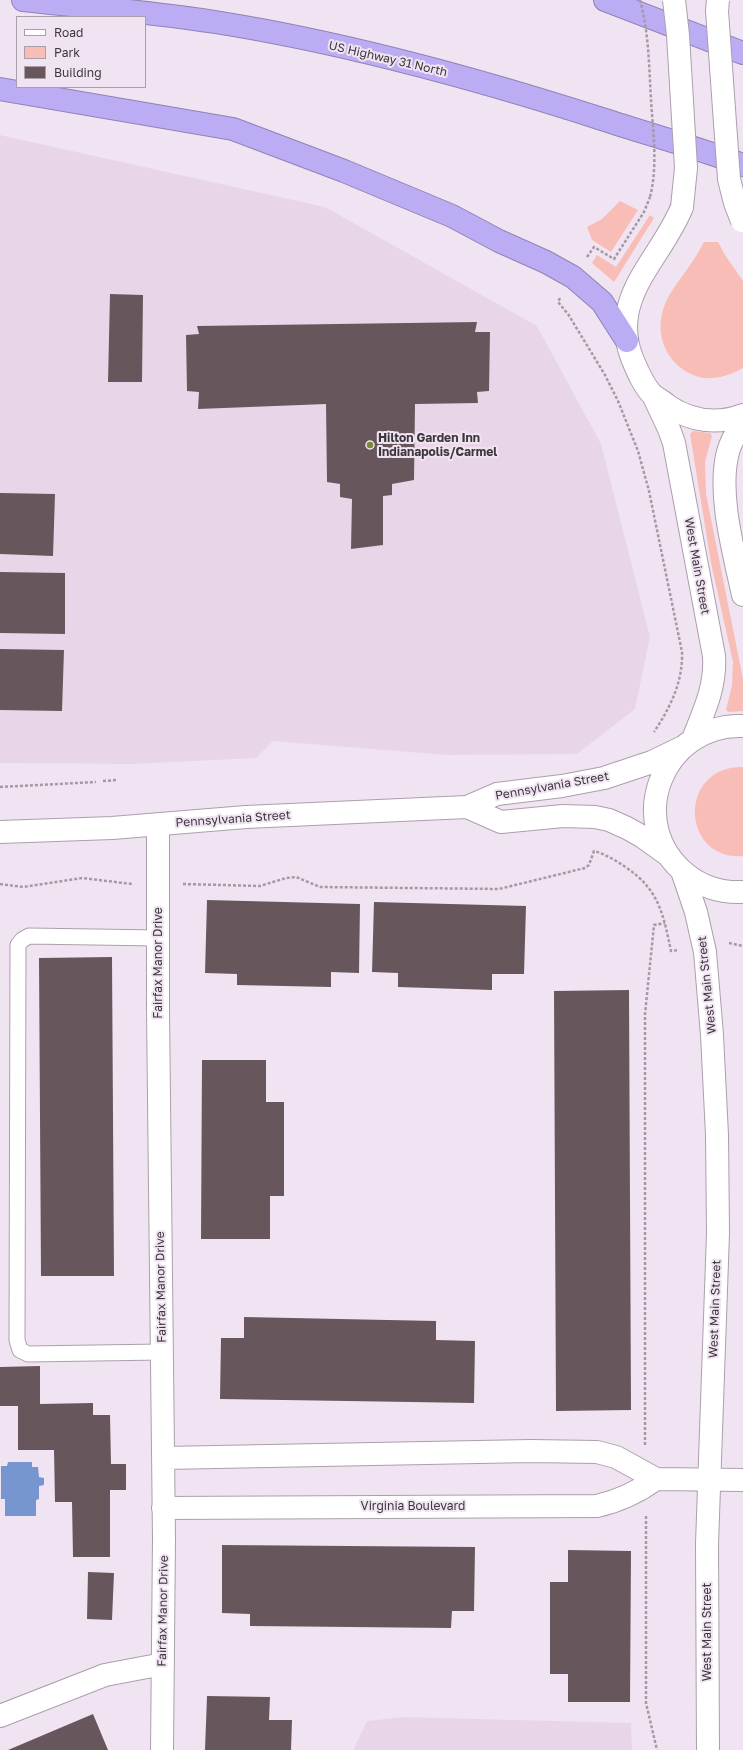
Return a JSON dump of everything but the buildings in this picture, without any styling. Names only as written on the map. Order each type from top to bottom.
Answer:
[{"type":"highway","name":"US Highway 31 North","points":[[23,0],[130,11],[215,22],[351,50],[471,79],[550,102],[708,152],[743,165]]},
{"type":"highway","points":[[605,0],[743,53]]},
{"type":"highway","points":[[0,89],[234,129],[344,171],[452,216],[499,241],[546,262],[574,277],[602,302],[627,341]]},
{"type":"main road","name":"West Main Street","points":[[674,0],[678,35],[686,168],[682,207],[676,222],[645,270],[631,298],[626,324],[627,341],[634,363],[664,416],[674,443],[714,656],[714,677],[711,693],[688,743],[675,755],[663,773],[656,793],[655,814],[661,840],[675,863],[696,912],[705,952],[712,1035],[717,1128],[718,1233],[707,1544],[708,1750]]},
{"type":"main road","points":[[718,0],[718,27],[729,179],[735,203],[743,222]]},
{"type":"main road","points":[[653,395],[674,409],[702,421],[723,420],[743,415]]},
{"type":"main road","points":[[743,422],[728,451],[725,464],[724,486],[733,545],[743,595]]},
{"type":"main road","name":"Pennsylvania Street","points":[[0,832],[85,830],[246,817],[466,807],[497,794],[562,786],[604,778],[652,762],[706,732],[720,728],[743,726]]},
{"type":"main road","name":"Pennsylvania Street","points":[[466,807],[501,822],[563,816],[595,817],[609,820],[628,828],[702,884],[713,889],[730,892],[743,892]]},
{"type":"main road","name":"Fairfax Manor Drive","points":[[158,825],[164,1458],[162,1750]]},
{"type":"main road","points":[[164,1458],[531,1451],[597,1452],[616,1457],[656,1479],[743,1480]]},
{"type":"main road","name":"Virginia Boulevard","points":[[163,1508],[598,1506],[616,1501],[643,1488],[656,1479]]},
{"type":"main road","points":[[0,1716],[105,1675],[163,1664]]},
{"type":"lane","points":[[158,938],[30,936],[22,940],[18,945],[16,1340],[20,1350],[28,1354],[162,1352]]},
{"type":"path","points":[[594,247],[614,259],[644,212],[650,198],[655,172],[646,27],[640,0]]},
{"type":"path","points":[[558,302],[568,314],[609,382],[638,451],[649,491],[682,652],[676,692],[651,734]]},
{"type":"path","points":[[103,782],[117,780]]},
{"type":"path","points":[[0,787],[96,782]]},
{"type":"path","points":[[0,884],[23,887],[82,878],[135,884],[260,886],[286,878],[296,878],[320,887],[499,889],[584,868],[589,866],[594,851],[602,853],[620,863],[647,885],[659,906],[665,923],[671,952]]},
{"type":"path","points":[[644,1449],[646,1420],[645,1014],[654,925],[665,923]]},
{"type":"path","points":[[646,1509],[646,1703],[657,1750]]},
{"type":"shaded area","points":[[0,135],[325,207],[537,326],[601,444],[650,637],[635,709],[577,754],[446,755],[273,741],[256,758],[132,764],[0,763]]},
{"type":"shaded area","points":[[403,1717],[631,1723],[632,1750],[353,1750],[367,1721]]},
{"type":"green space","points":[[620,201],[638,210],[611,252],[592,240],[587,227],[602,219]]},
{"type":"green space","points":[[650,215],[654,218],[614,282],[592,263],[597,255],[616,267]]},
{"type":"green space","points":[[704,242],[718,242],[743,281],[743,368],[733,373],[716,378],[699,377],[680,367],[672,360],[667,351],[661,332],[663,310],[667,299]]},
{"type":"green space","points":[[693,431],[710,433],[712,436],[705,462],[706,494],[743,679],[743,711],[729,712],[726,710],[732,685],[733,662],[711,563],[690,434]]},
{"type":"green space","points":[[743,767],[743,856],[722,854],[708,844],[698,830],[695,813],[698,796],[706,781],[722,771]]},
{"type":"water","points":[[8,1462],[32,1462],[32,1467],[38,1467],[39,1477],[44,1478],[44,1485],[39,1486],[39,1499],[36,1500],[36,1516],[5,1516],[5,1499],[1,1499],[1,1466],[7,1466]]},
{"type":"place","name":"Hilton Garden Inn Indianapolis/Carmel","points":[[370,445]]}]
